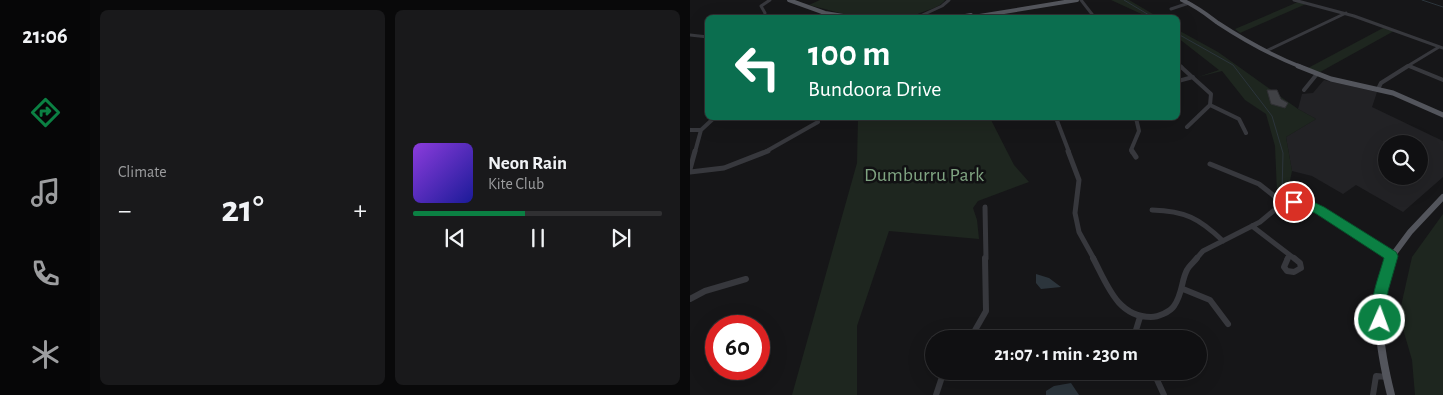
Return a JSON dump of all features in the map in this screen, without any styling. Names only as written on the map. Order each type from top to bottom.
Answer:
[{"type":"main road","points":[[789,0],[826,13],[838,15]]},
{"type":"main road","points":[[982,15],[1077,0]]},
{"type":"main road","points":[[1182,0],[1266,51],[1318,74],[1378,88],[1443,115]]},
{"type":"main road","points":[[1391,395],[1387,378],[1380,310],[1381,291],[1392,256],[1417,222],[1443,197]]},
{"type":"street","points":[[765,15],[761,6],[770,0]]},
{"type":"street","points":[[920,15],[943,6],[949,0]]},
{"type":"street","points":[[1081,0],[1093,15]]},
{"type":"street","points":[[1294,0],[1346,13],[1441,47]]},
{"type":"street","points":[[1171,9],[1189,3]]},
{"type":"street","points":[[1266,51],[1346,13]]},
{"type":"street","points":[[690,35],[705,37]]},
{"type":"street","points":[[1378,88],[1381,83],[1441,47]]},
{"type":"street","points":[[1180,66],[1211,94],[1210,105],[1187,127]]},
{"type":"street","points":[[1409,66],[1443,80]]},
{"type":"street","points":[[1304,90],[1318,74]]},
{"type":"street","points":[[1180,80],[1193,77]]},
{"type":"street","points":[[1210,105],[1239,119],[1246,133]]},
{"type":"street","points":[[712,120],[701,130],[690,170],[715,169],[754,157],[775,148],[818,122]]},
{"type":"street","points":[[1057,120],[1079,180],[1075,213],[1079,232],[1117,303],[1130,313],[1140,317],[1157,317],[1167,313],[1179,300],[1187,270],[1203,251],[1252,226],[1283,203],[1302,203],[1311,206],[1392,256]]},
{"type":"street","points":[[1136,120],[1139,132],[1131,150],[1136,157]]},
{"type":"street","points":[[690,130],[701,130]]},
{"type":"street","points":[[1210,164],[1254,181],[1283,203]]},
{"type":"street","points":[[975,330],[986,311],[985,207]]},
{"type":"street","points":[[1152,210],[1177,211],[1190,214],[1204,222],[1223,241]]},
{"type":"street","points":[[1252,226],[1289,256]]},
{"type":"street","points":[[690,299],[705,291],[746,279]]},
{"type":"street","points":[[1183,289],[1210,300],[1228,324]]},
{"type":"street","points":[[1136,330],[1140,317]]},
{"type":"street","points":[[1373,395],[1376,376],[1387,378]]},
{"type":"street","points":[[936,395],[941,380]]},
{"type":"street","points":[[1157,380],[1164,395]]},
{"type":"shaded area","points":[[1324,80],[1377,92],[1372,107],[1443,141],[1443,177],[1403,212],[1356,185],[1343,194],[1312,176],[1292,171],[1286,137],[1316,119],[1298,109],[1302,94],[1313,93]]},
{"type":"shaded area","points":[[1036,274],[1049,278],[1061,287],[1041,289],[1036,283]]},
{"type":"shaded area","points":[[1071,383],[1079,395],[1046,395],[1046,391],[1054,386]]},
{"type":"green space","points":[[820,0],[945,0],[938,6],[916,15],[844,14],[809,5]]},
{"type":"green space","points":[[1111,0],[1129,0],[1155,15],[1144,15]]},
{"type":"green space","points":[[1298,2],[1306,4],[1240,33],[1235,29]]},
{"type":"green space","points":[[1383,28],[1394,31],[1320,72],[1308,68]]},
{"type":"green space","points":[[1180,31],[1218,52],[1298,109],[1316,119],[1286,137],[1292,171],[1287,195],[1277,192],[1275,146],[1266,114],[1245,100],[1222,71],[1198,77],[1219,70],[1180,40]]},
{"type":"green space","name":"Dumburru Park","points":[[858,120],[991,120],[1014,165],[1029,182],[978,201],[973,208],[977,220],[979,239],[889,231],[857,326],[857,395],[792,395],[857,163]]},
{"type":"green space","points":[[1443,214],[1443,395],[1415,395],[1412,360],[1399,315],[1412,257]]},
{"type":"building","points":[[1267,90],[1277,90],[1281,99],[1288,103],[1285,108],[1271,104]]},
{"type":"waterway","points":[[1124,0],[1149,15]]},
{"type":"waterway","points":[[1422,0],[1443,7]]},
{"type":"waterway","points":[[1180,35],[1233,65],[1272,116],[1283,153],[1282,193]]},
{"type":"route","points":[[1294,202],[1320,210],[1392,256],[1381,291],[1380,320]]}]
